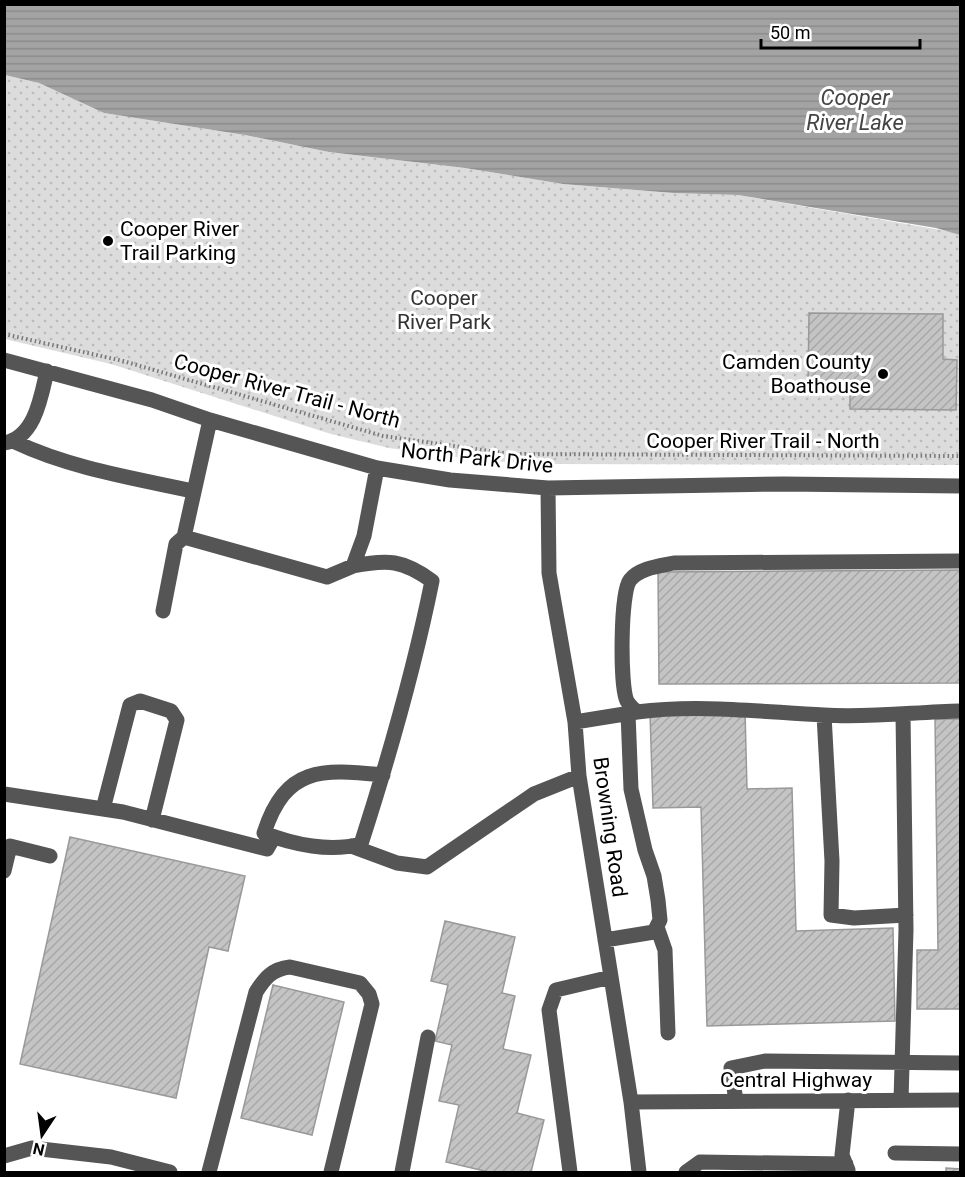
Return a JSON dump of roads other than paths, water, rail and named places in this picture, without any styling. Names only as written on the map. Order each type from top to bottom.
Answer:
[{"type":"street","name":"North Park Drive","points":[[4,360],[152,400],[210,420],[377,468],[450,480],[548,488],[783,484],[960,486]]},
{"type":"street","points":[[47,371],[39,406],[30,424],[10,442],[91,468],[193,491]]},
{"type":"street","points":[[163,611],[176,544],[184,537],[210,420]]},
{"type":"street","points":[[353,566],[364,536],[377,468]]},
{"type":"street","name":"Browning Road","points":[[548,488],[549,573],[575,722],[579,776],[632,1102],[639,1173]]},
{"type":"street","points":[[184,537],[327,577],[353,566],[376,561],[410,565],[432,581],[413,672],[383,775],[361,844],[340,849],[264,834],[273,807],[289,788],[317,772],[383,775]]},
{"type":"street","points":[[605,940],[654,932],[660,920],[654,876],[645,850],[631,789],[632,713],[627,700],[622,621],[625,591],[630,579],[644,570],[674,563],[960,561]]},
{"type":"street","points":[[103,809],[130,705],[140,701],[171,711],[177,720],[152,820]]},
{"type":"street","points":[[575,722],[632,713],[755,709],[824,715],[960,711]]},
{"type":"street","points":[[901,1100],[906,915],[903,714]]},
{"type":"street","points":[[824,715],[832,861],[831,915],[854,918],[906,915]]},
{"type":"street","points":[[351,846],[397,864],[427,867],[534,794],[579,776]]},
{"type":"street","points":[[4,794],[103,809],[267,849],[274,837]]},
{"type":"street","points":[[4,871],[10,846],[50,856]]},
{"type":"street","points":[[657,927],[665,950],[668,1033]]},
{"type":"street","points":[[209,1173],[256,992],[265,977],[279,969],[290,967],[360,983],[369,994],[372,1004],[331,1173]]},
{"type":"street","points":[[570,1173],[549,1010],[556,990],[611,977]]},
{"type":"street","points":[[402,1173],[428,1037]]},
{"type":"street","points":[[736,1101],[731,1068],[740,1065],[765,1061],[960,1063]]},
{"type":"street","points":[[686,1173],[700,1162],[847,1168],[842,1155],[848,1100]]},
{"type":"street","name":"Central Highway","points":[[632,1102],[960,1100]]},
{"type":"street","points":[[5,1153],[32,1148],[111,1157],[149,1170],[170,1173]]},
{"type":"street","points":[[895,1153],[960,1154]]},
{"type":"water","name":"Cooper River Lake","points":[[4,5],[960,5],[960,235],[936,228],[738,195],[673,193],[563,184],[465,168],[329,152],[245,135],[104,113],[39,83],[5,75]]},
{"type":"place","name":"Cooper River Trail Parking","points":[[108,241]]},
{"type":"place","name":"Camden County Boathouse","points":[[883,374]]},
{"type":"park label","name":"Cooper River Park","points":[[444,310]]}]
